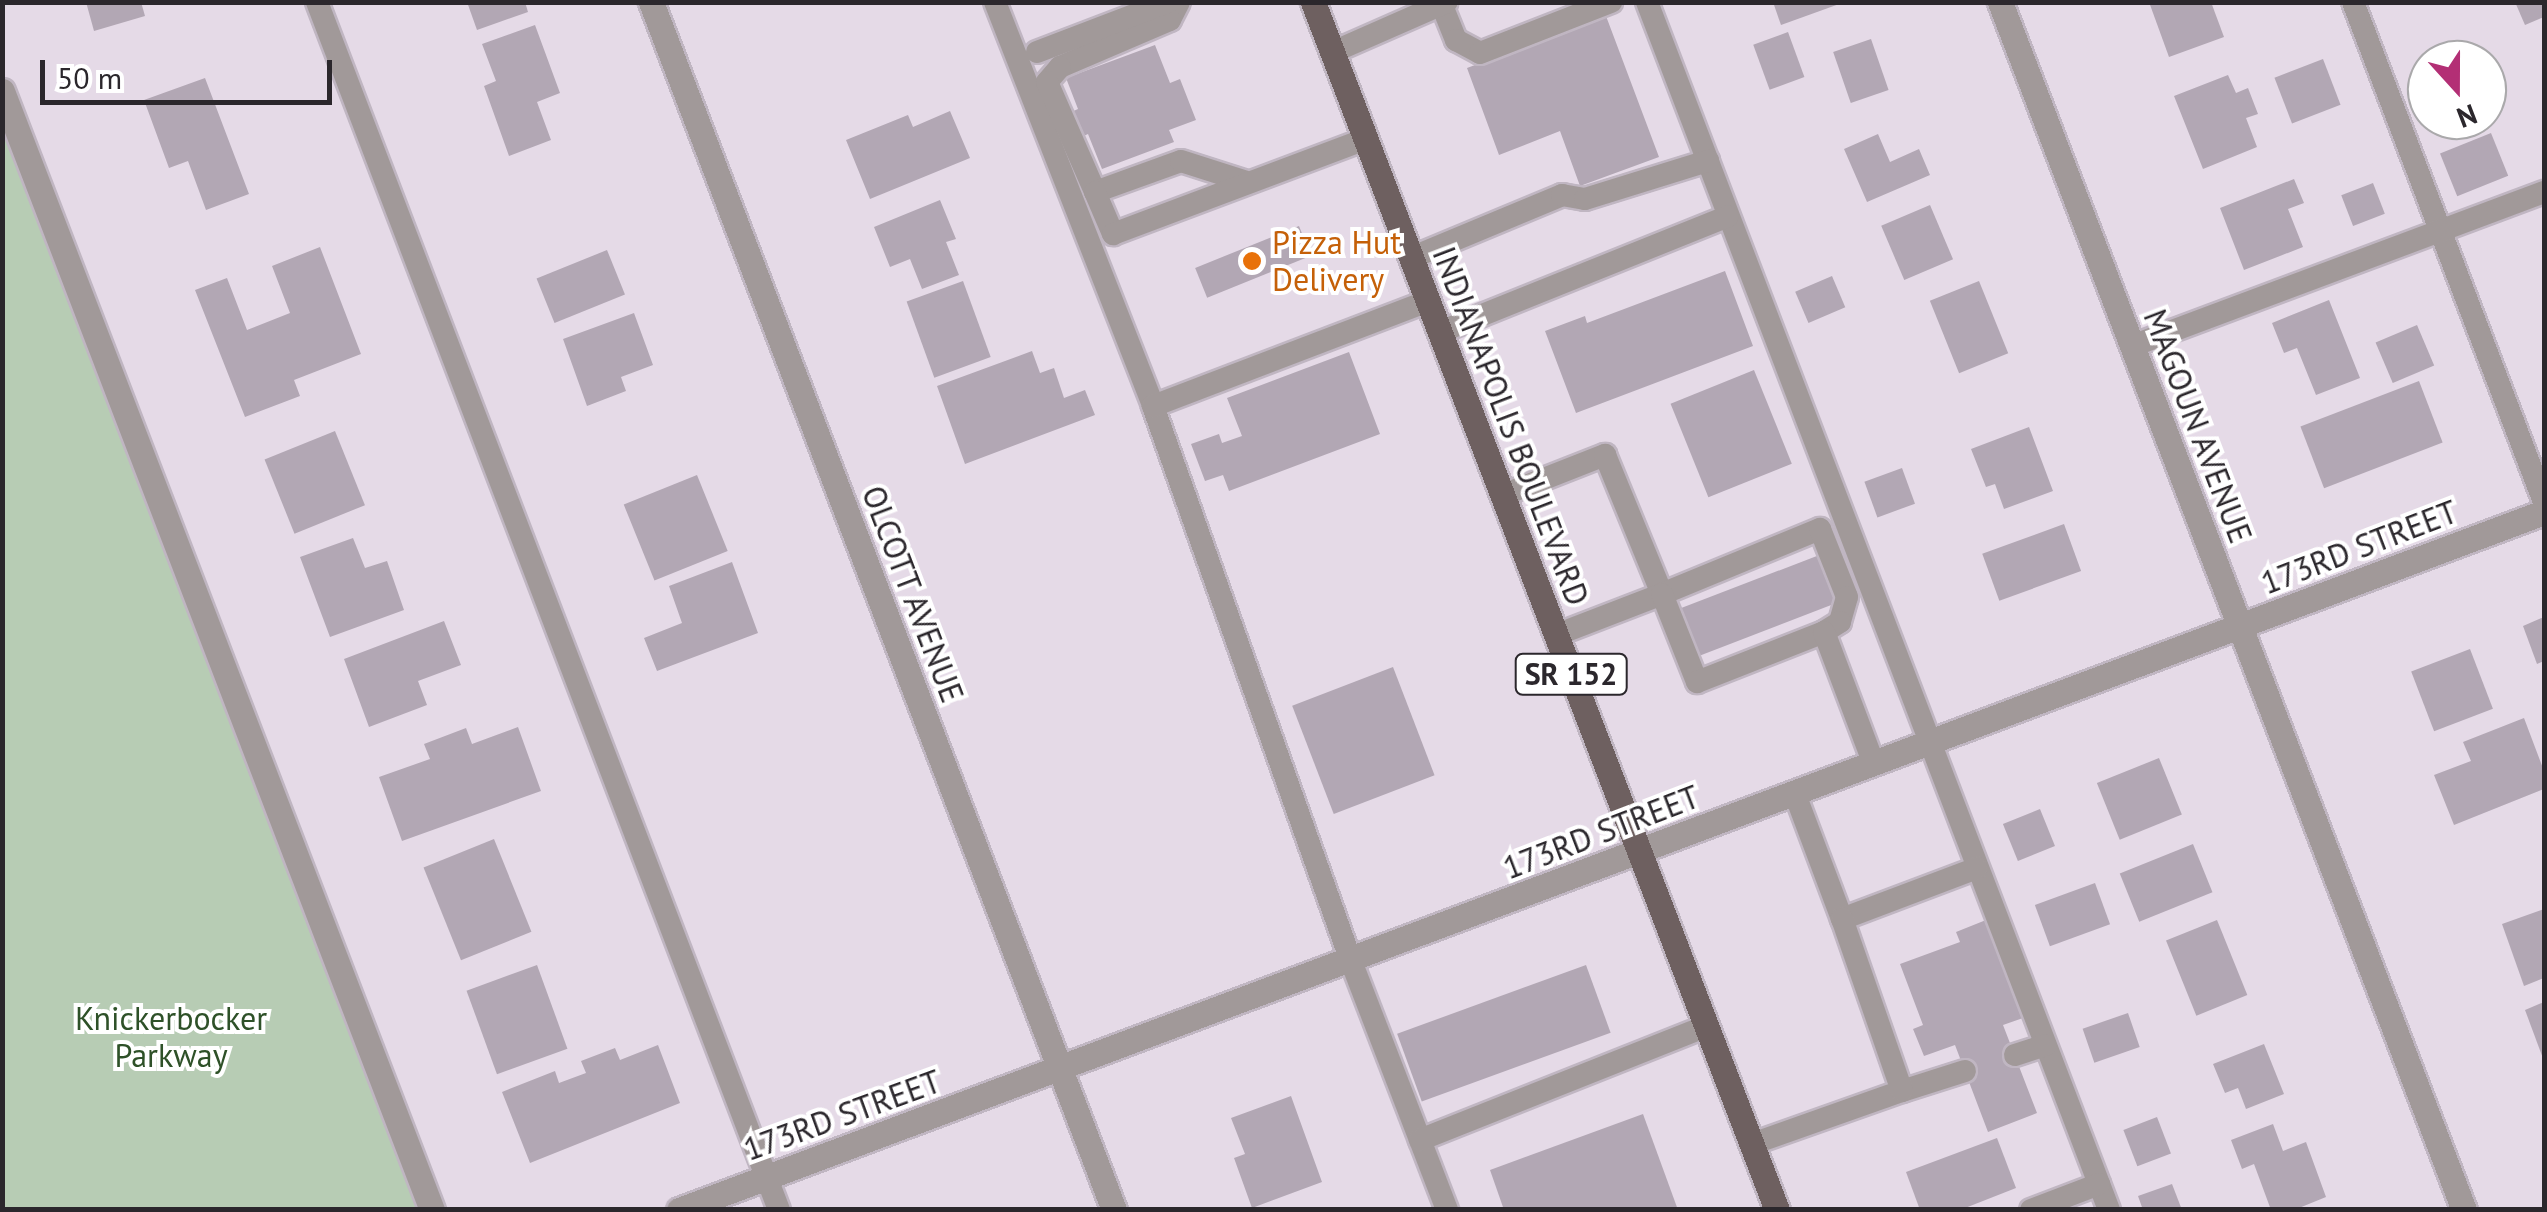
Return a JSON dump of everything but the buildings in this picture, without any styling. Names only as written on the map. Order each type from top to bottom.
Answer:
[{"type":"main road","name":"INDIANAPOLIS BOULEVARD","points":[[1314,2],[1777,1210]]},
{"type":"street","name":"OLCOTT AVENUE","points":[[652,2],[1114,1210]]},
{"type":"street","name":"MAGOUN AVENUE","points":[[2000,2],[2464,1210]]},
{"type":"street","points":[[2,91],[432,1210]]},
{"type":"street","name":"173RD STREET","points":[[679,1210],[2544,512]]},
{"type":"lane","points":[[317,2],[780,1210]]},
{"type":"lane","points":[[995,2],[1153,406],[1351,961],[1446,1210]]},
{"type":"lane","points":[[1037,52],[1168,2]]},
{"type":"lane","points":[[1178,2],[1170,20],[1060,68],[1047,82],[1113,234],[1366,138]]},
{"type":"lane","points":[[1333,52],[1445,5],[1456,40],[1480,53],[1611,2]]},
{"type":"lane","points":[[1647,2],[2109,1210]]},
{"type":"lane","points":[[2352,2],[2544,502]]},
{"type":"lane","points":[[1411,258],[1562,195],[1586,199],[1708,160]]},
{"type":"lane","points":[[1095,192],[1182,161],[1247,182]]},
{"type":"lane","points":[[2132,346],[2544,192]]},
{"type":"lane","points":[[1440,332],[1728,216]]},
{"type":"lane","points":[[1153,406],[1428,301]]},
{"type":"lane","points":[[1503,495],[1606,455],[1662,594],[1697,682],[1754,647],[1795,631],[1824,632],[1840,622],[1847,597],[1820,529],[1767,563],[1725,579],[1662,594],[1556,635]]},
{"type":"lane","points":[[1824,632],[1874,764]]},
{"type":"lane","points":[[1795,794],[1902,1092]]},
{"type":"lane","points":[[1842,919],[1978,868]]},
{"type":"lane","points":[[1420,1140],[1706,1026]]},
{"type":"lane","points":[[2014,1055],[2046,1045]]},
{"type":"lane","points":[[1752,1144],[1965,1071]]},
{"type":"lane","points":[[2031,1210],[2099,1184]]},
{"type":"green space","name":"Knickerbocker Parkway","points":[[3,127],[417,1209],[3,1209]]},
{"type":"place","name":"Pizza Hut Delivery","points":[[1252,261]]}]
